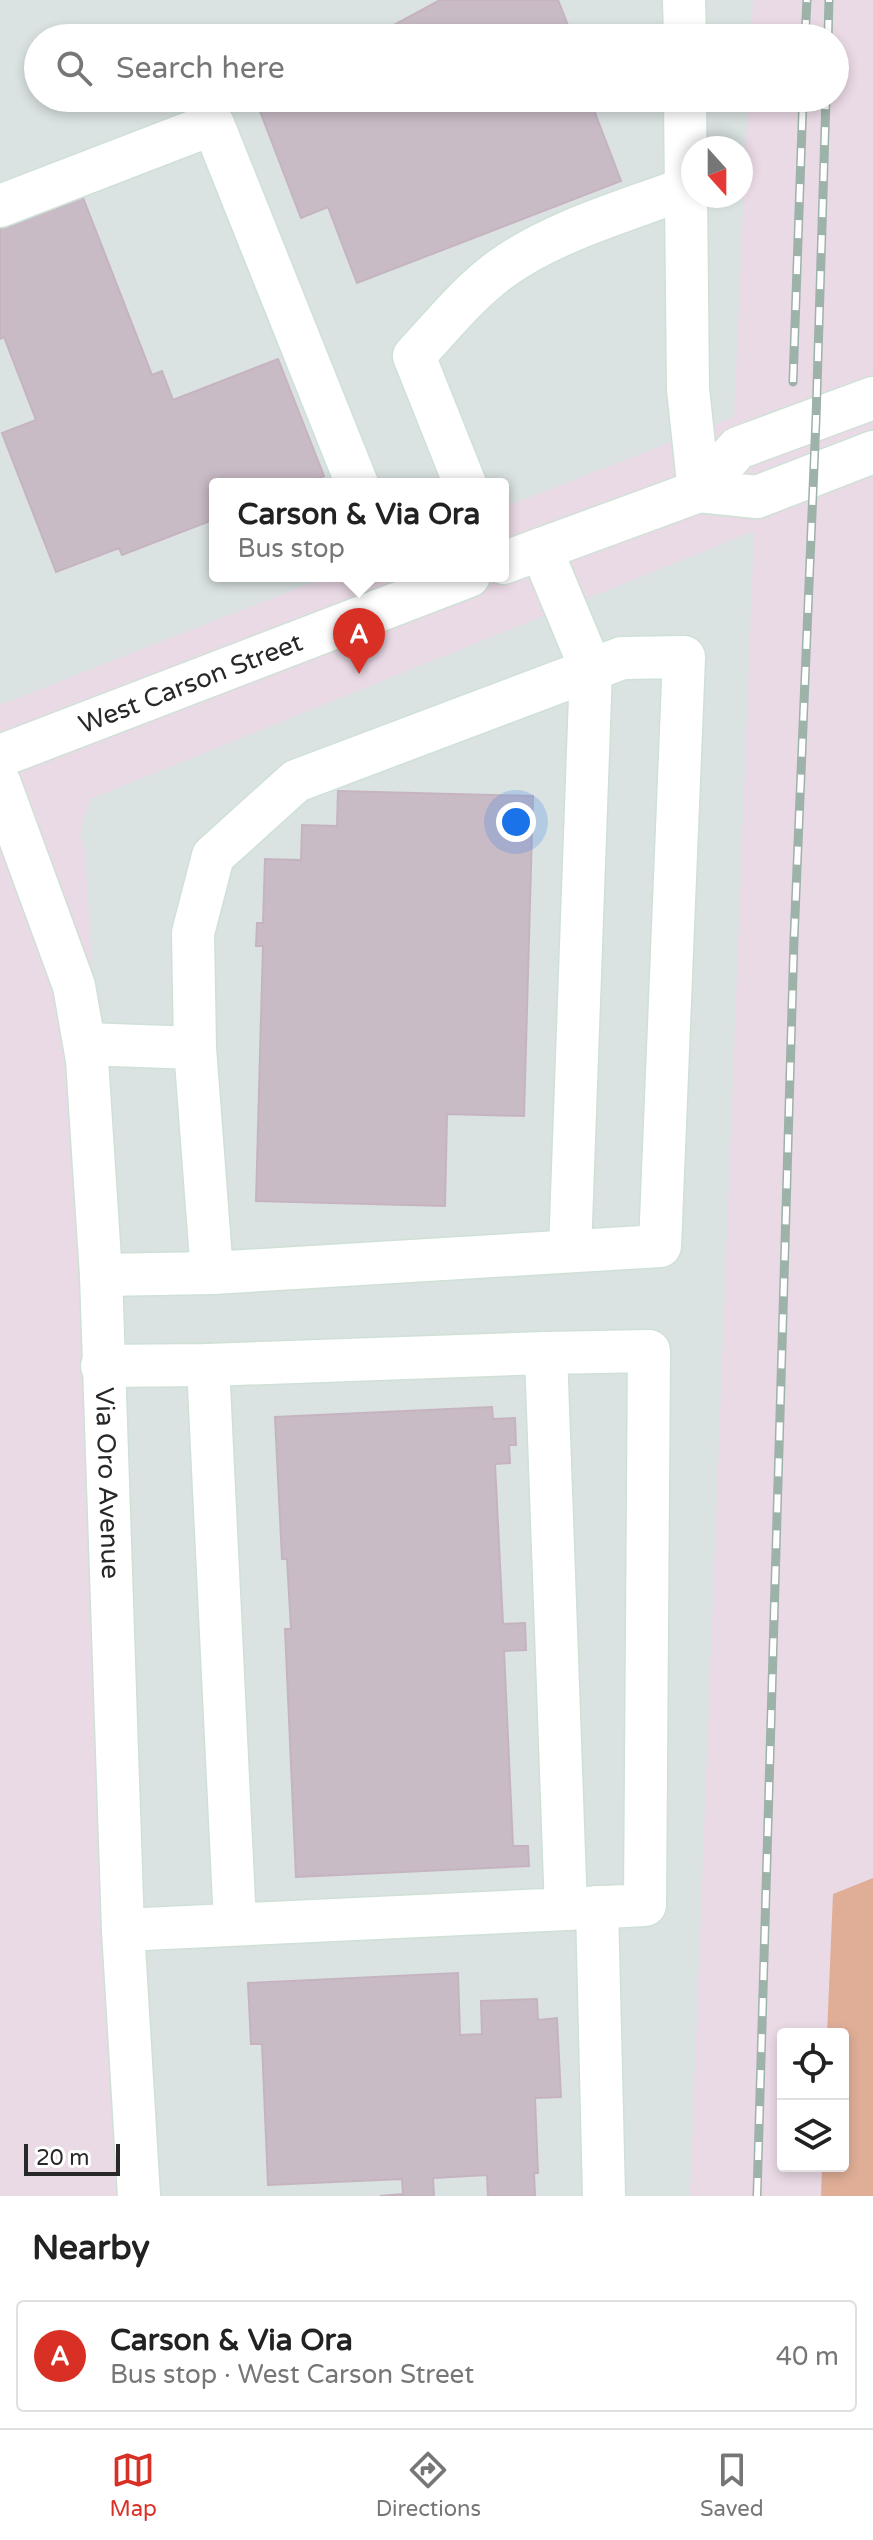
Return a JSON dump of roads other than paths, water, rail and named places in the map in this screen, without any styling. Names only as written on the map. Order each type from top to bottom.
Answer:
[{"type":"street","points":[[684,0],[685,24]]},
{"type":"street","points":[[685,112],[685,136]]},
{"type":"street","points":[[0,206],[213,124],[355,478]]},
{"type":"street","points":[[463,478],[414,356],[485,281],[526,253],[681,190]]},
{"type":"street","points":[[686,208],[688,389],[699,491]]},
{"type":"street","points":[[699,491],[738,448],[873,398]]},
{"type":"street","points":[[570,1251],[591,669],[522,556],[699,491],[757,497],[873,452]]},
{"type":"street","name":"West Carson Street","points":[[0,756],[398,588],[434,582]]},
{"type":"street","points":[[101,1275],[212,1273],[660,1246],[684,657],[622,658],[296,781],[213,856],[193,933],[195,1048],[212,1273]]},
{"type":"street","name":"Via Oro Avenue","points":[[0,784],[74,986],[85,1044],[101,1275],[123,1930],[139,2196]]},
{"type":"street","points":[[85,1044],[195,1048]]},
{"type":"street","points":[[102,1366],[649,1351],[645,1905],[123,1930]]},
{"type":"street","points":[[546,1353],[581,1908],[604,2196]]},
{"type":"street","points":[[208,1365],[235,1923]]},
{"type":"railway","points":[[806,24],[807,0]]},
{"type":"railway","points":[[828,24],[829,0]]},
{"type":"railway","points":[[793,382],[803,112]]},
{"type":"railway","points":[[757,2196],[794,939],[826,112]]},
{"type":"place","name":"Carson & Via Ora","points":[[359,674]]}]
